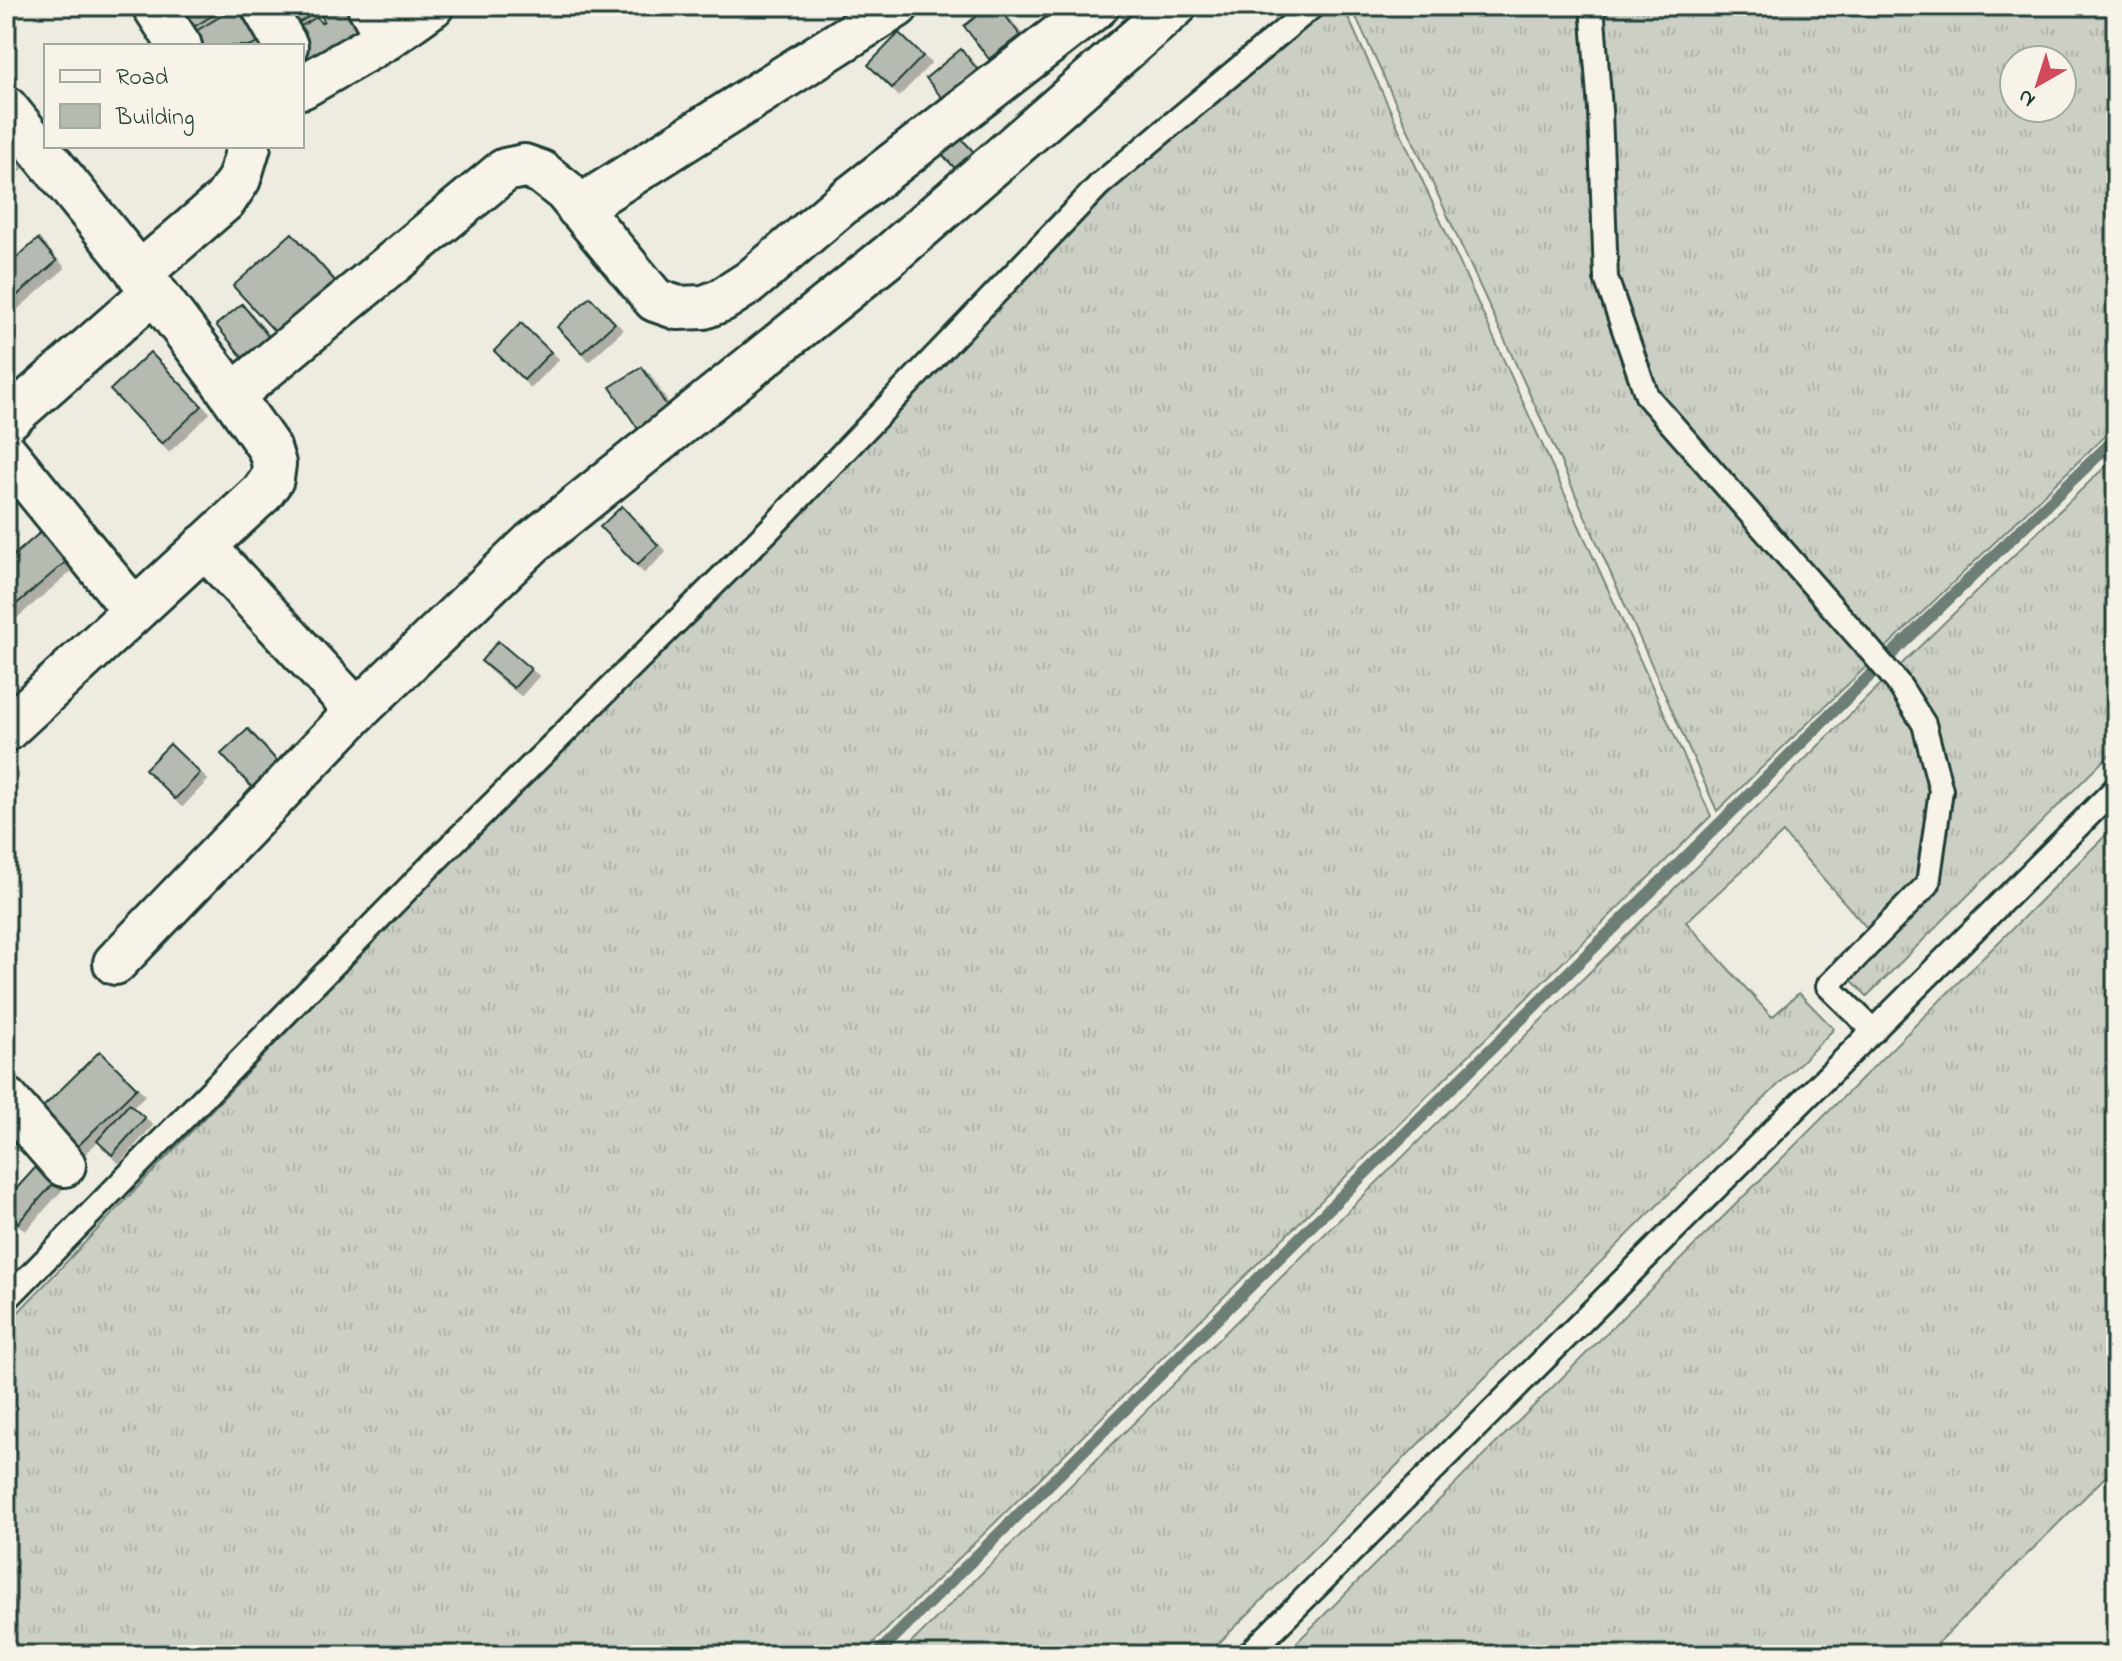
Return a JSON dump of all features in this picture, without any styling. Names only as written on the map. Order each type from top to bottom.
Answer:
[{"type":"street","points":[[154,6],[179,44]]},
{"type":"street","points":[[263,6],[285,44]]},
{"type":"street","points":[[304,81],[378,22],[432,6]]},
{"type":"street","points":[[233,395],[505,170],[524,166],[541,172],[565,191],[655,300],[678,308],[704,307],[722,300],[750,282],[854,195],[1097,6]]},
{"type":"street","points":[[115,963],[357,711],[532,543],[891,254],[1175,6]]},
{"type":"street","points":[[578,208],[875,12]]},
{"type":"street","points":[[6,108],[233,395],[269,448],[274,464],[272,479],[262,493],[6,730]]},
{"type":"street","points":[[6,421],[147,283],[225,200],[239,179],[248,148]]},
{"type":"street","points":[[6,453],[134,610]]},
{"type":"street","points":[[204,546],[357,711]]},
{"type":"street","points":[[6,1099],[64,1165]]},
{"type":"lane","points":[[6,1300],[435,861],[769,530],[1099,185],[1313,6]]},
{"type":"lane","points":[[1592,6],[1600,110],[1606,278],[1647,396],[1898,683],[1924,724],[1941,790],[1928,884],[1828,986],[1874,1031]]},
{"type":"lane","points":[[1248,1655],[2116,788]]},
{"type":"green space","points":[[1331,6],[1343,6],[1711,816],[861,1655],[6,1655],[6,1325],[383,931],[825,488],[1107,193],[1286,40]]},
{"type":"green space","points":[[1351,6],[2116,6],[2116,425],[1717,811]]},
{"type":"green space","points":[[2116,456],[2116,748],[1867,996],[1833,961],[1867,928],[1783,833],[1686,922],[1772,1017],[1799,993],[1834,1029],[1207,1655],[899,1655],[1879,686]]},
{"type":"green space","points":[[2116,825],[2116,1466],[1926,1655],[1284,1655]]},
{"type":"building","points":[[165,6],[228,6],[182,34]]},
{"type":"building","points":[[238,6],[260,6],[275,32],[255,44],[190,44],[186,37]]},
{"type":"building","points":[[265,6],[314,6],[310,8],[313,14],[281,33]]},
{"type":"building","points":[[335,6],[361,6],[377,33],[343,54],[335,42],[329,45],[337,57],[304,65],[304,44],[284,36],[317,17],[321,23],[324,21],[321,15]]},
{"type":"building","points":[[990,6],[998,6],[1020,35],[989,59],[964,26]]},
{"type":"building","points":[[899,33],[923,56],[892,88],[868,65]]},
{"type":"building","points":[[961,49],[985,79],[950,108],[926,78]]},
{"type":"building","points":[[956,133],[985,164],[967,181],[938,150]]},
{"type":"building","points":[[6,135],[24,152],[6,171]]},
{"type":"building","points":[[292,233],[336,282],[278,335],[233,286]]},
{"type":"building","points":[[38,239],[57,261],[7,304],[6,267]]},
{"type":"building","points":[[590,297],[615,323],[582,353],[557,327]]},
{"type":"building","points":[[242,304],[269,337],[243,358],[216,325]]},
{"type":"building","points":[[521,323],[551,352],[524,380],[494,351]]},
{"type":"building","points":[[150,352],[202,406],[162,444],[110,390]]},
{"type":"building","points":[[642,367],[673,416],[642,435],[610,387]]},
{"type":"building","points":[[622,506],[658,545],[637,565],[600,527]]},
{"type":"building","points":[[42,531],[68,560],[6,613],[6,562]]},
{"type":"building","points":[[498,641],[531,669],[514,688],[481,661]]},
{"type":"building","points":[[248,729],[287,772],[260,796],[221,754]]},
{"type":"building","points":[[170,744],[200,773],[175,799],[145,769]]},
{"type":"building","points":[[100,1051],[137,1088],[76,1148],[39,1111]]},
{"type":"building","points":[[129,1104],[145,1118],[112,1155],[97,1141]]},
{"type":"building","points":[[36,1167],[54,1183],[18,1223],[6,1211],[6,1200]]},
{"type":"waterway","points":[[876,1655],[1907,639],[2116,438]]}]
